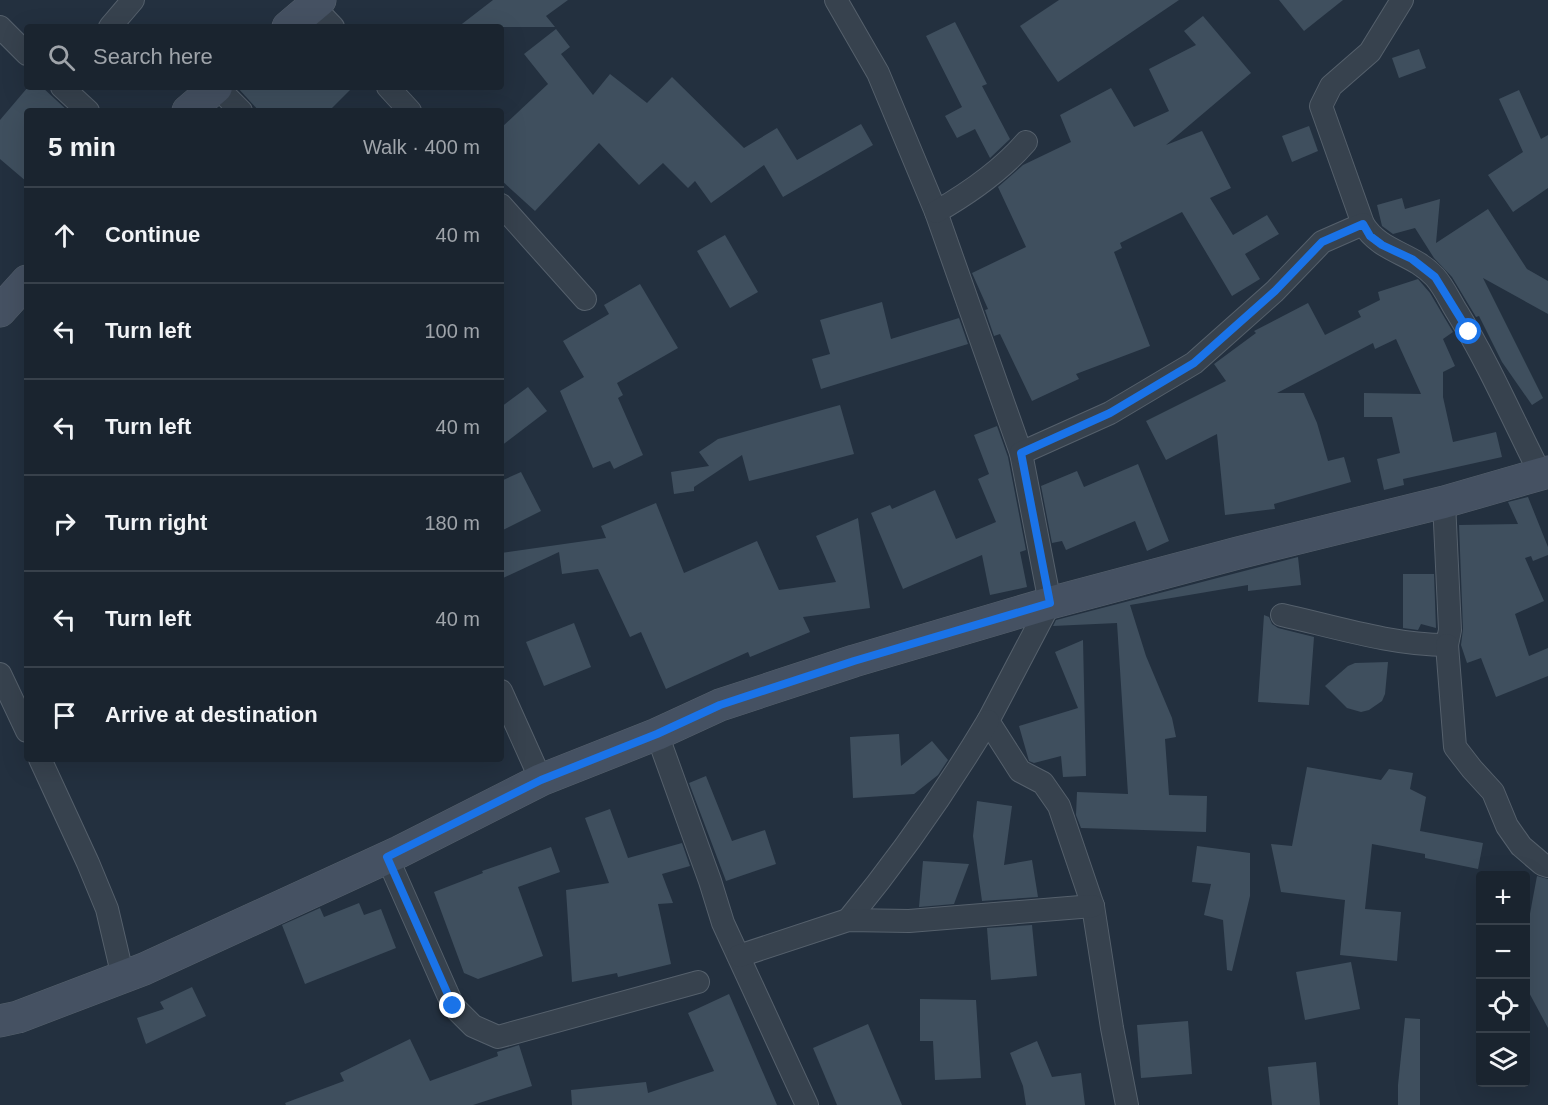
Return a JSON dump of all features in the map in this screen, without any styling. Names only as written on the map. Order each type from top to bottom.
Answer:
[{"type":"street","points":[[113,24],[134,0]]},
{"type":"street","points":[[836,0],[878,72],[936,212],[1021,453],[1050,603],[988,721],[950,784],[848,920]]},
{"type":"street","points":[[0,1021],[18,1017],[123,977],[387,857],[541,780],[657,734],[720,705],[854,661],[1050,603],[1444,502],[1544,474],[1469,332],[1435,277],[1412,259],[1382,245],[1370,236],[1363,224],[1321,106],[1331,86],[1370,52],[1402,0]]},
{"type":"street","points":[[294,24],[322,11]]},
{"type":"street","points":[[0,27],[24,51]]},
{"type":"street","points":[[65,90],[85,108]]},
{"type":"street","points":[[192,108],[213,90]]},
{"type":"street","points":[[220,90],[238,108]]},
{"type":"street","points":[[391,90],[407,108]]},
{"type":"street","points":[[936,212],[966,195],[1012,159],[1026,142]]},
{"type":"street","points":[[504,208],[585,299]]},
{"type":"street","points":[[1021,453],[1110,413],[1194,363],[1275,291],[1322,242],[1363,224]]},
{"type":"street","points":[[0,311],[24,283]]},
{"type":"street","points":[[1444,502],[1450,630],[1447,645],[1455,747],[1472,770],[1493,792],[1508,826],[1521,846],[1542,864],[1548,866]]},
{"type":"street","points":[[1282,615],[1386,638],[1425,645],[1447,645]]},
{"type":"street","points":[[0,674],[24,725]]},
{"type":"street","points":[[504,698],[541,780]]},
{"type":"street","points":[[988,721],[1020,771],[1043,783],[1059,806],[1093,906],[1127,1105]]},
{"type":"street","points":[[657,734],[723,923],[807,1105]]},
{"type":"street","points":[[41,762],[107,909],[123,977]]},
{"type":"street","points":[[387,857],[453,1006],[473,1026],[498,1037],[699,982]]},
{"type":"street","points":[[739,956],[848,920],[909,921],[1093,906]]},
{"type":"building","points":[[493,0],[568,0],[546,16],[555,27],[462,24]]},
{"type":"building","points":[[1059,0],[1179,0],[1058,82],[1020,26]]},
{"type":"building","points":[[1279,0],[1343,0],[1304,31]]},
{"type":"building","points":[[1203,16],[1251,73],[1166,145],[1202,131],[1231,188],[1210,198],[1233,235],[1267,215],[1279,234],[1245,254],[1260,279],[1232,296],[1182,212],[1120,243],[1122,248],[1114,252],[1150,346],[1076,374],[1079,379],[1032,401],[1000,334],[994,336],[985,310],[988,309],[972,273],[1026,247],[998,187],[1023,165],[1071,142],[1060,115],[1111,88],[1134,127],[1169,111],[1149,69],[1196,45],[1184,31]]},
{"type":"building","points":[[955,22],[987,84],[982,86],[1010,139],[990,158],[975,129],[957,138],[945,116],[962,107],[926,36]]},
{"type":"building","points":[[556,29],[570,47],[561,54],[593,95],[610,74],[647,103],[672,77],[744,148],[777,128],[797,160],[861,124],[873,145],[783,197],[764,165],[711,203],[695,181],[688,188],[663,163],[639,185],[599,143],[535,211],[504,183],[504,125],[548,84],[524,54]]},
{"type":"building","points":[[1419,49],[1426,68],[1399,78],[1392,58]]},
{"type":"building","points":[[25,90],[45,90],[65,108],[24,108],[24,179],[0,159],[0,120]]},
{"type":"building","points":[[240,90],[350,90],[332,108],[256,108]]},
{"type":"building","points":[[1519,90],[1541,139],[1548,135],[1548,188],[1513,212],[1488,175],[1523,152],[1499,99]]},
{"type":"building","points":[[1309,126],[1318,151],[1292,162],[1282,136]]},
{"type":"building","points":[[1402,198],[1405,209],[1440,199],[1436,243],[1488,209],[1527,269],[1548,281],[1548,314],[1483,278],[1543,398],[1532,405],[1502,362],[1479,316],[1476,317],[1452,277],[1434,258],[1415,228],[1393,234],[1382,226],[1377,205]]},
{"type":"building","points":[[725,235],[758,292],[730,308],[697,251]]},
{"type":"building","points":[[1418,279],[1430,293],[1453,332],[1443,339],[1455,366],[1443,372],[1443,397],[1453,442],[1496,432],[1502,457],[1403,479],[1404,485],[1384,490],[1377,459],[1400,453],[1392,417],[1364,417],[1364,393],[1421,394],[1396,339],[1375,349],[1373,343],[1277,393],[1304,393],[1317,423],[1328,461],[1344,457],[1351,482],[1274,504],[1275,509],[1225,515],[1217,434],[1166,460],[1146,421],[1226,381],[1214,364],[1256,333],[1254,331],[1308,303],[1325,335],[1361,317],[1358,311],[1380,300],[1378,292]]},
{"type":"building","points":[[640,284],[678,348],[617,383],[623,395],[618,398],[643,455],[614,469],[610,461],[593,468],[560,391],[584,377],[563,341],[609,314],[604,305]]},
{"type":"building","points":[[882,302],[891,339],[959,318],[968,344],[821,389],[812,359],[830,354],[820,320]]},
{"type":"building","points":[[528,387],[547,411],[504,444],[504,405]]},
{"type":"building","points":[[840,405],[854,454],[749,481],[742,455],[694,487],[694,491],[674,494],[671,472],[709,466],[699,452],[718,439]]},
{"type":"building","points":[[997,426],[1008,457],[1026,550],[1020,552],[1027,587],[990,595],[982,555],[903,589],[871,513],[890,505],[892,509],[935,490],[956,539],[996,522],[978,479],[989,474],[974,435]]},
{"type":"building","points":[[1138,464],[1169,541],[1147,551],[1135,521],[1066,550],[1062,541],[1052,543],[1041,486],[1077,471],[1084,487]]},
{"type":"building","points":[[521,472],[541,511],[504,530],[504,480]]},
{"type":"building","points":[[1528,497],[1548,547],[1548,555],[1533,561],[1531,556],[1525,558],[1544,601],[1515,614],[1529,656],[1548,648],[1548,676],[1496,697],[1481,658],[1467,663],[1461,645],[1463,629],[1459,525],[1518,524],[1508,502]]},
{"type":"building","points":[[656,503],[684,573],[757,541],[779,590],[836,582],[816,536],[858,518],[870,608],[803,617],[810,632],[750,657],[748,652],[666,689],[641,632],[630,637],[598,569],[562,574],[559,552],[504,578],[504,553],[606,538],[601,526]]},
{"type":"building","points":[[1298,557],[1301,585],[1248,591],[1248,585],[1130,605],[1146,656],[1172,718],[1176,737],[1165,739],[1169,795],[1207,796],[1206,832],[1081,828],[1076,815],[1077,792],[1128,794],[1117,623],[1053,626],[1056,620]]},
{"type":"building","points":[[1403,574],[1434,574],[1436,628],[1421,624],[1418,630],[1403,628]]},
{"type":"building","points":[[1264,615],[1269,617],[1272,624],[1278,628],[1314,637],[1309,705],[1258,702]]},
{"type":"building","points":[[574,623],[591,667],[544,686],[526,642]]},
{"type":"building","points":[[1083,640],[1086,776],[1063,777],[1061,756],[1034,763],[1029,761],[1019,726],[1078,708],[1055,652]]},
{"type":"building","points":[[1388,662],[1385,694],[1382,701],[1369,710],[1361,712],[1347,708],[1325,686],[1348,666],[1355,663]]},
{"type":"building","points":[[899,734],[901,766],[932,741],[948,760],[938,775],[914,794],[853,798],[850,737]]},
{"type":"building","points":[[1307,767],[1381,780],[1389,769],[1413,773],[1410,789],[1426,797],[1420,831],[1483,843],[1478,869],[1425,858],[1425,854],[1372,844],[1365,909],[1401,912],[1397,961],[1340,955],[1345,900],[1281,892],[1271,844],[1292,846]]},
{"type":"building","points":[[706,776],[732,841],[765,830],[776,864],[726,881],[689,783]]},
{"type":"building","points":[[977,801],[1012,806],[1004,865],[1032,860],[1038,897],[982,901],[973,836]]},
{"type":"building","points":[[610,809],[628,858],[682,843],[690,866],[662,874],[673,903],[658,904],[671,964],[618,977],[617,973],[572,982],[566,890],[609,883],[585,818]]},
{"type":"building","points":[[1197,846],[1250,853],[1250,896],[1232,971],[1227,970],[1223,920],[1204,915],[1211,884],[1192,882]]},
{"type":"building","points":[[551,847],[560,872],[518,887],[543,956],[478,979],[464,973],[434,892],[483,873],[482,871]]},
{"type":"building","points":[[923,861],[969,864],[954,904],[919,907]]},
{"type":"building","points":[[1537,876],[1548,879],[1548,1028],[1530,994],[1530,914]]},
{"type":"building","points":[[359,903],[364,915],[381,909],[396,948],[305,984],[282,925],[320,908],[324,917]]},
{"type":"building","points":[[1032,925],[1037,976],[991,980],[987,928]]},
{"type":"building","points":[[1351,962],[1360,1009],[1305,1020],[1296,972]]},
{"type":"building","points":[[192,987],[206,1016],[146,1044],[137,1018],[164,1009],[160,1002]]},
{"type":"building","points":[[729,994],[777,1105],[572,1105],[571,1090],[646,1082],[648,1093],[714,1071],[688,1013]]},
{"type":"building","points":[[920,999],[976,1000],[981,1078],[935,1080],[933,1041],[920,1041]]},
{"type":"building","points":[[1405,1018],[1420,1019],[1420,1105],[1398,1105]]},
{"type":"building","points":[[1188,1021],[1192,1074],[1141,1078],[1137,1025]]},
{"type":"building","points":[[868,1024],[902,1105],[837,1105],[813,1048]]},
{"type":"building","points":[[410,1039],[430,1081],[498,1056],[497,1052],[519,1045],[532,1086],[473,1105],[286,1105],[285,1103],[344,1081],[340,1073]]},
{"type":"building","points":[[1037,1041],[1052,1077],[1081,1073],[1085,1105],[1026,1105],[1023,1086],[1010,1053]]},
{"type":"building","points":[[1316,1062],[1320,1105],[1272,1105],[1268,1067]]},
{"type":"route","points":[[453,1006],[387,857],[541,780],[657,734],[720,705],[854,661],[1050,603],[1021,453],[1110,413],[1194,363],[1275,291],[1322,242],[1363,224],[1370,236],[1382,245],[1412,259],[1435,277],[1469,332]]}]
